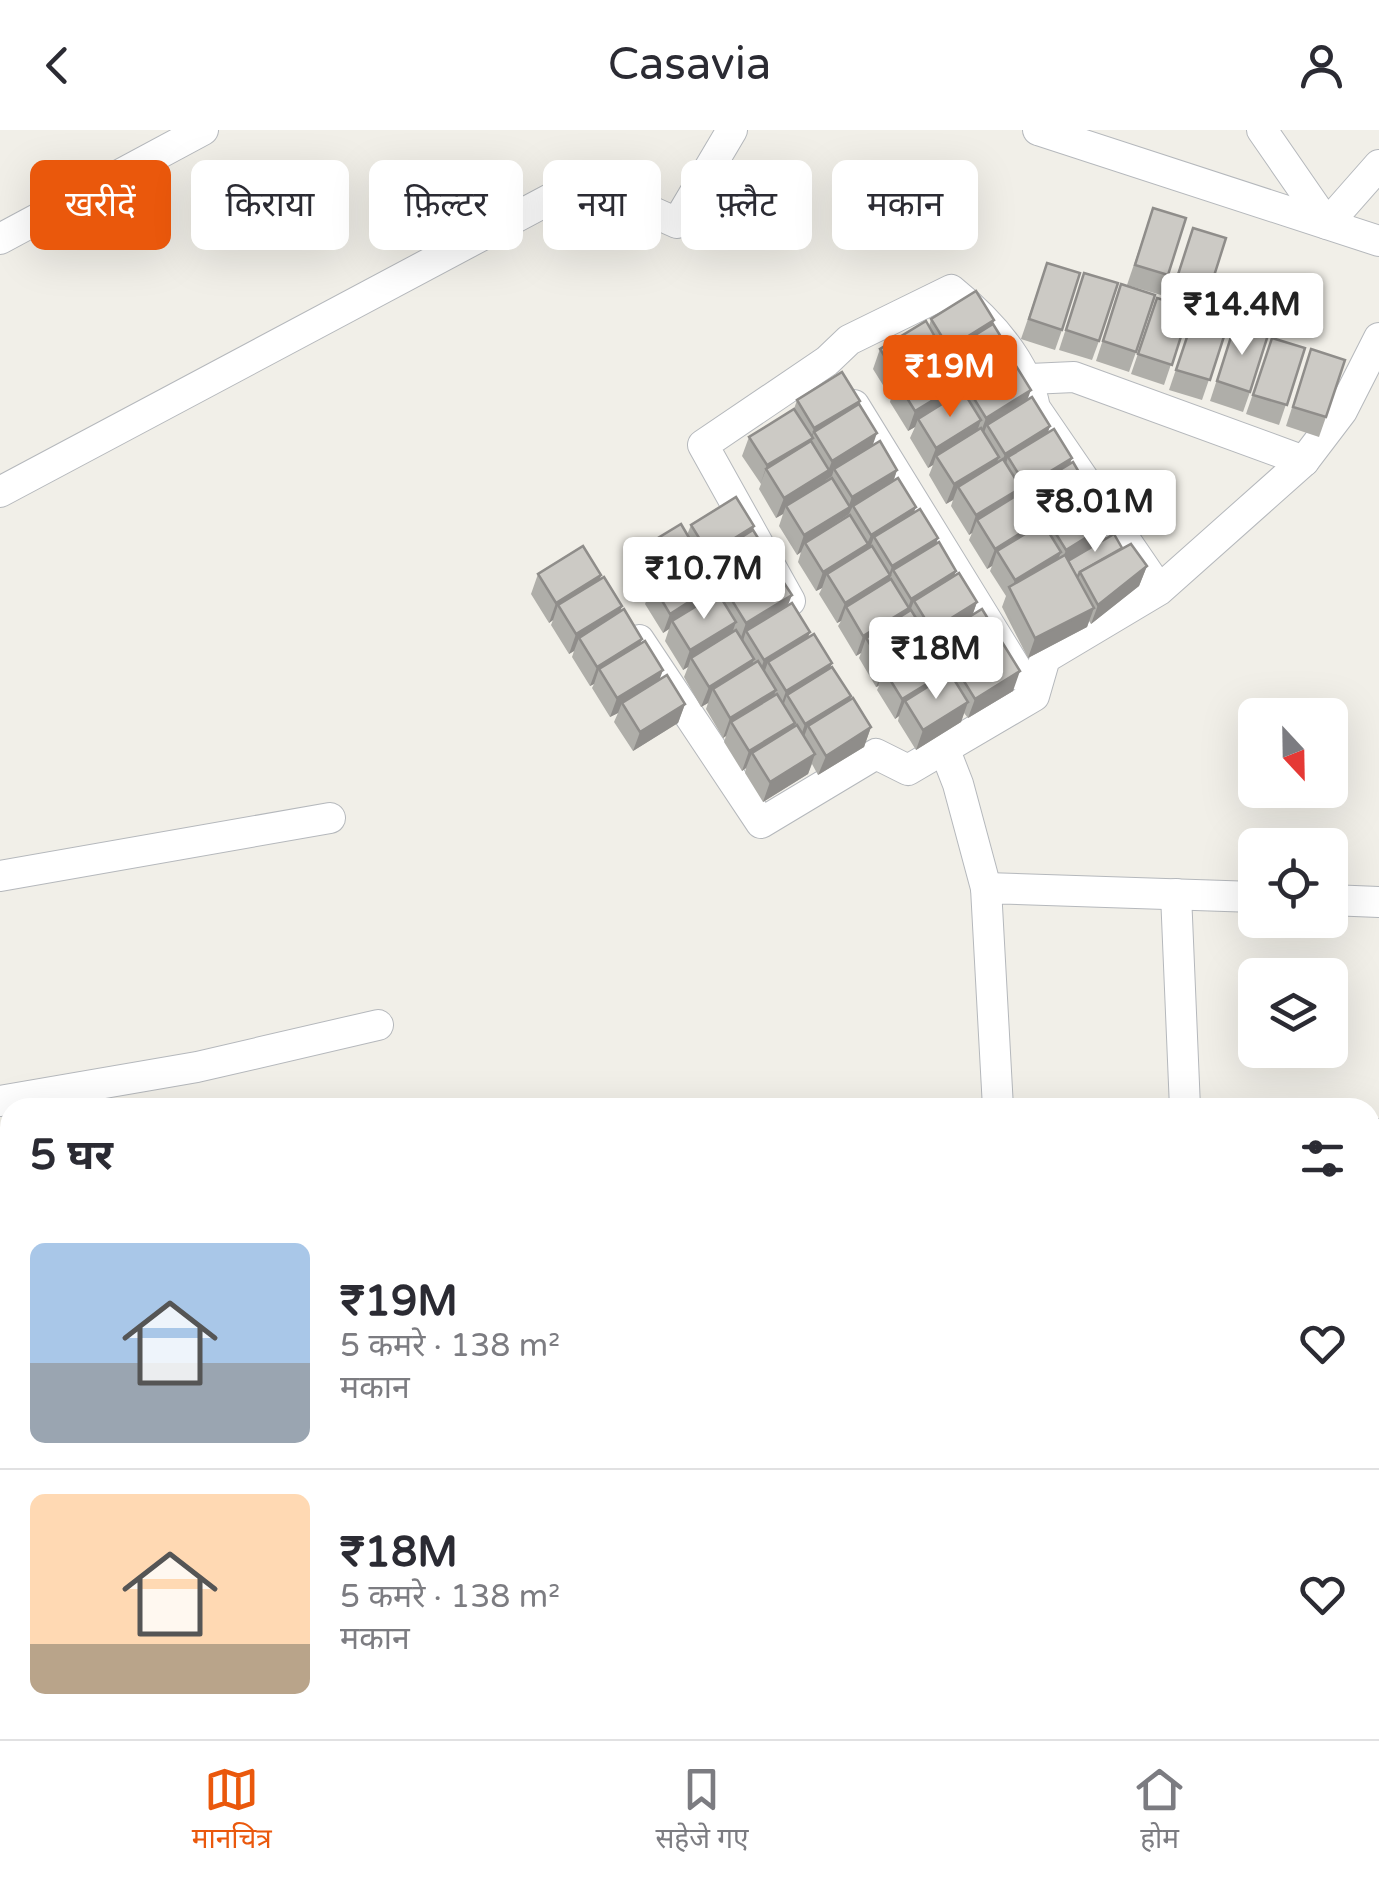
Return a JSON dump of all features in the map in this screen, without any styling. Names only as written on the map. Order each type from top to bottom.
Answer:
[{"type":"street","points":[[0,239],[203,130]]},
{"type":"street","points":[[0,492],[584,181],[676,223],[732,130]]},
{"type":"street","points":[[1038,130],[1379,241]]},
{"type":"street","points":[[1262,130],[1327,224]]},
{"type":"street","points":[[1327,224],[1379,165]]},
{"type":"street","points":[[808,634],[702,445],[827,361],[849,340],[951,290],[978,312],[1030,379],[1035,408],[1159,590]]},
{"type":"street","points":[[856,720],[876,754],[908,770],[1034,696],[1045,658],[1159,590],[1304,462],[1342,411],[1379,338]]},
{"type":"street","points":[[827,361],[1034,696]]},
{"type":"street","points":[[1030,379],[1074,376],[1304,462]]},
{"type":"street","points":[[625,619],[760,824],[876,754]]},
{"type":"street","points":[[944,748],[958,784],[986,888],[997,1098]]},
{"type":"street","points":[[0,876],[330,818]]},
{"type":"street","points":[[986,888],[1238,896]]},
{"type":"street","points":[[1176,894],[1184,1098]]},
{"type":"street","points":[[1348,901],[1379,902]]},
{"type":"street","points":[[23,1098],[197,1068],[378,1024]]},
{"type":"building","points":[[1153,208],[1186,218],[1168,275],[1135,265]]},
{"type":"building","points":[[1193,228],[1226,238],[1208,295],[1175,284]]},
{"type":"building","points":[[1047,263],[1080,273],[1062,330],[1029,319]]},
{"type":"building","points":[[1084,273],[1118,283],[1099,341],[1066,330]]},
{"type":"building","points":[[1121,284],[1155,295],[1136,352],[1103,341]]},
{"type":"building","points":[[976,291],[994,320],[949,348],[931,319]]},
{"type":"building","points":[[1157,298],[1190,308],[1172,365],[1138,354]]},
{"type":"building","points":[[1195,313],[1228,324],[1210,380],[1176,370]]},
{"type":"building","points":[[926,321],[943,351],[898,378],[880,349]]},
{"type":"building","points":[[993,324],[1011,353],[966,381],[948,352]]},
{"type":"building","points":[[1235,324],[1268,335],[1250,392],[1217,381]]},
{"type":"building","points":[[1272,338],[1305,348],[1287,405],[1253,395]]},
{"type":"building","points":[[1311,349],[1345,360],[1326,417],[1293,407]]},
{"type":"building","points":[[943,354],[961,383],[915,411],[897,382]]},
{"type":"building","points":[[1013,361],[1031,390],[986,418],[968,389]]},
{"type":"building","points":[[842,372],[860,401],[814,428],[797,400]]},
{"type":"building","points":[[963,391],[981,420],[936,448],[918,419]]},
{"type":"building","points":[[1032,397],[1050,426],[1005,454],[987,425]]},
{"type":"building","points":[[859,404],[877,433],[832,461],[814,432]]},
{"type":"building","points":[[794,409],[813,438],[767,465],[749,437]]},
{"type":"building","points":[[981,428],[999,457],[954,484],[936,456]]},
{"type":"building","points":[[1054,429],[1072,458],[1026,486],[1008,457]]},
{"type":"building","points":[[811,441],[829,470],[784,498],[766,469]]},
{"type":"building","points":[[880,441],[897,470],[852,497],[834,469]]},
{"type":"building","points":[[1003,459],[1021,488],[976,515],[958,487]]},
{"type":"building","points":[[1073,462],[1090,491],[1045,519],[1027,490]]},
{"type":"building","points":[[832,478],[850,507],[804,535],[786,506]]},
{"type":"building","points":[[898,478],[916,507],[871,535],[853,506]]},
{"type":"building","points":[[1022,492],[1040,521],[995,549],[977,520]]},
{"type":"building","points":[[1093,493],[1111,522],[1066,550],[1048,521]]},
{"type":"building","points":[[736,497],[754,526],[709,554],[691,525]]},
{"type":"building","points":[[920,509],[938,538],[892,566],[874,537]]},
{"type":"building","points":[[850,515],[868,544],[823,572],[805,543]]},
{"type":"building","points":[[1043,523],[1061,552],[1015,580],[997,551]]},
{"type":"building","points":[[681,524],[698,553],[653,580],[635,552]]},
{"type":"building","points":[[753,530],[771,559],[725,586],[708,558]]},
{"type":"building","points":[[1114,534],[1122,548],[1080,572],[1077,578],[1068,561]]},
{"type":"building","points":[[939,542],[956,571],[911,599],[893,570]]},
{"type":"building","points":[[1131,544],[1147,566],[1098,605],[1080,572]]},
{"type":"building","points":[[583,546],[601,575],[556,603],[538,574]]},
{"type":"building","points":[[872,546],[890,575],[845,603],[827,574]]},
{"type":"building","points":[[1065,555],[1094,608],[1035,638],[1009,587]]},
{"type":"building","points":[[697,556],[715,585],[670,614],[652,584]]},
{"type":"building","points":[[773,566],[792,595],[746,623],[728,594]]},
{"type":"building","points":[[959,573],[977,602],[932,630],[914,601]]},
{"type":"building","points":[[604,577],[622,606],[576,634],[558,605]]},
{"type":"building","points":[[891,579],[909,608],[863,636],[846,607]]},
{"type":"building","points":[[718,593],[736,622],[690,650],[672,621]]},
{"type":"building","points":[[792,603],[810,632],[764,660],[746,631]]},
{"type":"building","points":[[624,609],[642,639],[597,667],[579,638]]},
{"type":"building","points":[[982,609],[1000,638],[955,666],[937,637]]},
{"type":"building","points":[[911,610],[929,639],[884,667],[866,638]]},
{"type":"building","points":[[736,630],[754,659],[709,687],[691,658]]},
{"type":"building","points":[[814,634],[832,663],[786,691],[768,662]]},
{"type":"building","points":[[645,641],[663,670],[617,698],[599,669]]},
{"type":"building","points":[[930,642],[948,671],[902,699],[884,670]]},
{"type":"building","points":[[1002,642],[1020,671],[975,699],[957,670]]},
{"type":"building","points":[[758,661],[776,690],[730,718],[713,689]]},
{"type":"building","points":[[832,667],[851,696],[805,724],[787,695]]},
{"type":"building","points":[[950,673],[968,702],[923,730],[905,701]]},
{"type":"building","points":[[667,675],[685,704],[640,732],[622,703]]},
{"type":"building","points":[[777,694],[795,723],[749,751],[731,722]]},
{"type":"building","points":[[853,698],[871,727],[826,756],[808,726]]},
{"type":"building","points":[[797,725],[815,754],[770,782],[752,753]]}]
